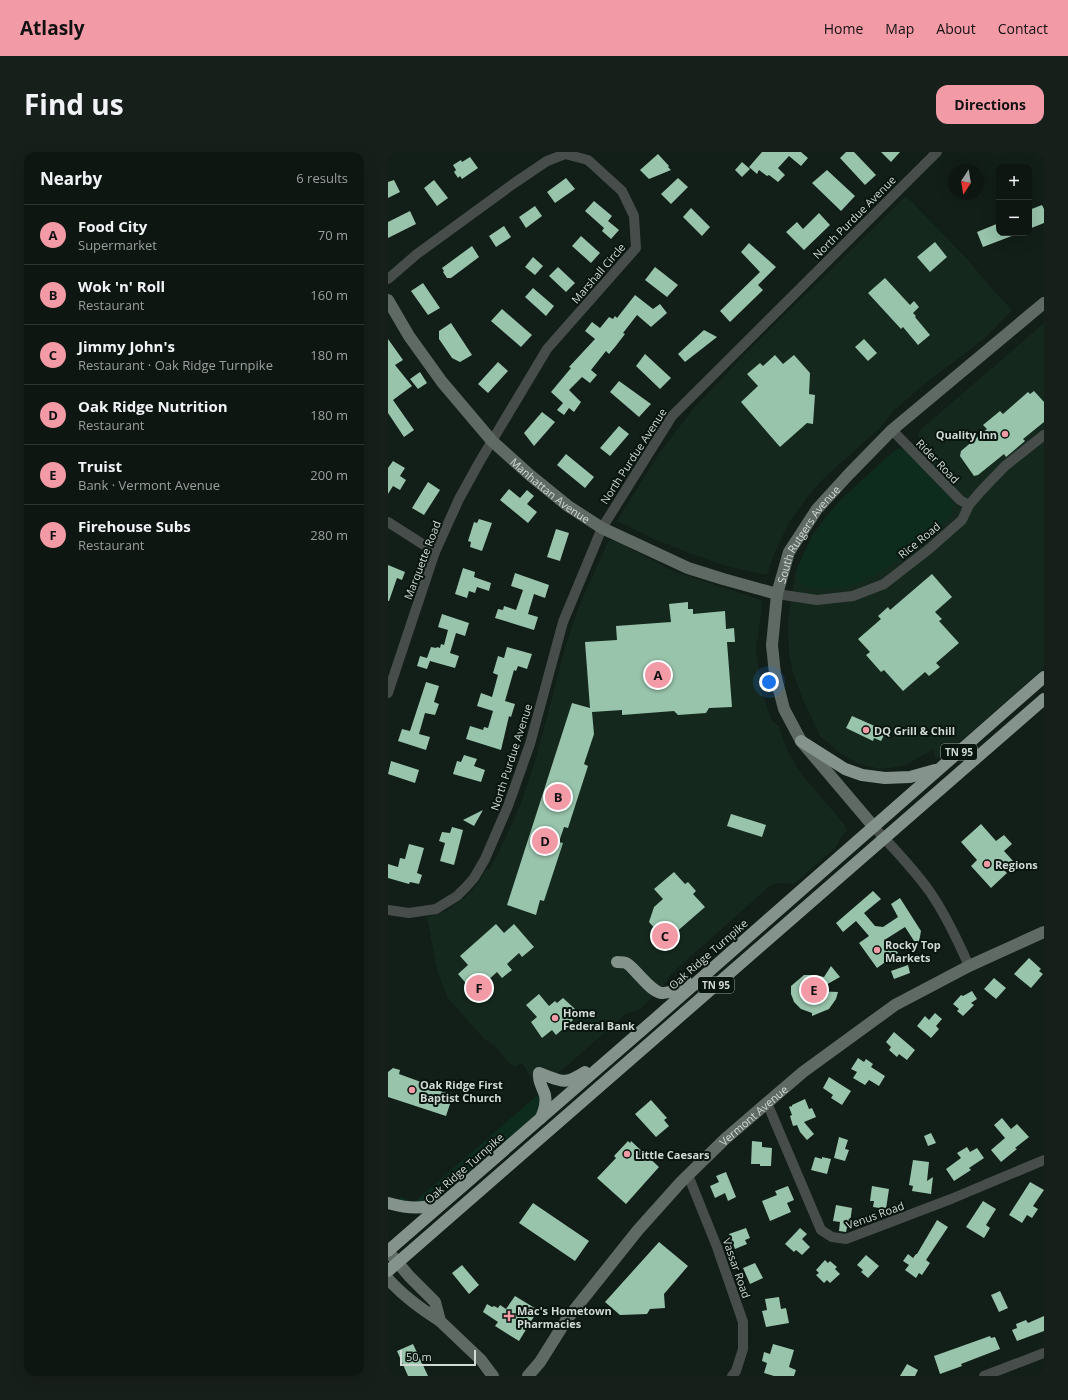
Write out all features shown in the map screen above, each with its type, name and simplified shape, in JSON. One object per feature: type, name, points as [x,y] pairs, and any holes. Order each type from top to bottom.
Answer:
[{"type":"highway","name":"Oak Ridge Turnpike","points":[[388,1251],[1044,677]]},
{"type":"highway","name":"TN 95","points":[[388,1271],[1044,699]]},
{"type":"highway","points":[[801,741],[845,768],[862,775],[885,778],[910,777],[938,770]]},
{"type":"highway","points":[[617,962],[627,963],[652,989],[662,994],[670,993],[678,988],[724,948],[756,929]]},
{"type":"highway","points":[[541,1118],[545,1103],[545,1096],[538,1080],[539,1073],[566,1082],[573,1080],[589,1069],[605,1062]]},
{"type":"highway","points":[[388,1203],[402,1207],[422,1207],[438,1204],[447,1200]]},
{"type":"street","name":"North Purdue Avenue","points":[[388,910],[409,913],[436,909],[457,896],[466,887],[474,878],[485,859],[508,806],[530,744],[563,622],[602,528],[672,416],[937,152]]},
{"type":"street","name":"Marshall Circle","points":[[388,278],[417,254],[547,161],[565,154],[588,160],[622,191],[634,216],[636,248],[547,349],[492,441]]},
{"type":"street","name":"Manhattan Avenue","points":[[388,300],[409,336],[442,382],[492,441],[531,476],[568,506],[602,528],[688,568],[777,594]]},
{"type":"street","name":"South Rutgers Avenue","points":[[874,827],[801,741],[784,710],[775,674],[772,645],[777,594],[789,552],[817,509],[848,474],[892,430],[1044,303]]},
{"type":"street","name":"Rider Road","points":[[892,430],[960,500],[969,505]]},
{"type":"street","name":"Rice Road","points":[[777,594],[818,600],[853,596],[884,584],[929,549],[962,520],[969,505],[1005,466],[1044,435]]},
{"type":"street","name":"Marquette Road","points":[[388,693],[435,552],[459,499],[492,441]]},
{"type":"street","points":[[388,522],[435,552]]},
{"type":"street","points":[[874,827],[930,892],[956,936],[969,966]]},
{"type":"street","name":"Vermont Avenue","points":[[528,1376],[540,1362],[567,1319],[638,1230],[688,1175],[719,1144],[767,1102],[803,1072],[895,1006],[969,966],[1044,932]]},
{"type":"street","name":"Venus Road","points":[[767,1102],[821,1230],[832,1237],[842,1239],[851,1237],[951,1199],[1044,1160]]},
{"type":"street","name":"Vassar Road","points":[[688,1175],[717,1247],[743,1322],[743,1349],[734,1373]]},
{"type":"street","points":[[388,1251],[434,1302],[440,1321]]},
{"type":"street","points":[[388,1278],[397,1290],[422,1310],[440,1321],[481,1360],[493,1376]]},
{"type":"street","points":[[984,1376],[1044,1353]]},
{"type":"shaded area","points":[[906,196],[969,261],[1012,310],[985,338],[927,382],[894,410],[881,427],[823,479],[790,521],[774,554],[767,575],[730,567],[692,554],[654,539],[617,521],[658,455],[693,409],[749,350]]},
{"type":"shaded area","points":[[1044,323],[1044,668],[946,754],[936,759],[933,749],[906,765],[890,768],[880,769],[859,764],[837,751],[827,741],[821,738],[805,705],[793,673],[789,654],[788,620],[795,574],[813,534],[841,499],[897,450],[901,448],[908,451],[919,443],[918,436],[920,430]]},
{"type":"shaded area","points":[[899,448],[904,450],[919,463],[954,503],[955,505],[952,507],[952,514],[941,525],[886,568],[861,582],[833,588],[811,587],[800,583],[798,578],[799,573],[796,571],[818,528],[846,495],[888,456]]},
{"type":"shaded area","points":[[609,540],[616,541],[673,571],[761,600],[762,607],[756,651],[762,693],[772,721],[779,726],[785,745],[796,766],[844,824],[847,831],[841,837],[834,849],[794,884],[778,883],[771,885],[671,974],[662,988],[639,1010],[627,1013],[569,1064],[546,1082],[539,1091],[522,1063],[515,1067],[509,1063],[494,1045],[484,1039],[447,997],[437,970],[427,917],[446,911],[467,896],[480,881],[486,869],[489,870],[501,847],[521,803],[536,758],[573,623],[582,599]]},
{"type":"shaded area","points":[[540,1093],[540,1105],[535,1117],[451,1190],[439,1197],[420,1203],[400,1202],[400,1197],[414,1202]]},
{"type":"building","points":[[762,152],[801,152],[808,158],[801,166],[789,156],[778,168],[785,175],[778,182],[759,170],[757,174],[749,167]]},
{"type":"building","points":[[846,152],[854,152],[876,175],[865,185],[840,158]]},
{"type":"building","points":[[881,152],[900,152],[891,162]]},
{"type":"building","points":[[658,154],[671,170],[649,179],[640,170]]},
{"type":"building","points":[[470,157],[478,168],[462,179],[460,176],[458,178],[454,172],[456,170],[453,165]]},
{"type":"building","points":[[742,162],[750,169],[742,177],[735,170]]},
{"type":"building","points":[[827,170],[855,196],[841,211],[812,183]]},
{"type":"building","points":[[566,178],[575,189],[555,203],[547,192]]},
{"type":"building","points":[[678,178],[688,187],[671,204],[661,194]]},
{"type":"building","points":[[394,180],[400,192],[388,198],[388,182]]},
{"type":"building","points":[[434,180],[448,198],[437,206],[424,188]]},
{"type":"building","points":[[594,201],[612,216],[608,221],[619,230],[611,239],[602,231],[604,228],[585,211]]},
{"type":"building","points":[[1042,205],[1044,209],[1044,223],[1032,228],[1032,209]]},
{"type":"building","points":[[535,206],[542,216],[526,228],[519,217]]},
{"type":"building","points":[[691,208],[710,227],[702,236],[683,217]]},
{"type":"building","points":[[410,211],[416,224],[388,238],[388,222]]},
{"type":"building","points":[[819,213],[830,225],[804,250],[786,232],[797,222],[803,229]]},
{"type":"building","points":[[996,224],[996,236],[1012,236],[983,247],[977,232]]},
{"type":"building","points":[[504,226],[511,237],[496,247],[489,236]]},
{"type":"building","points":[[581,236],[600,253],[591,263],[572,246]]},
{"type":"building","points":[[935,242],[947,257],[930,272],[917,257]]},
{"type":"building","points":[[749,243],[776,267],[758,285],[763,290],[730,322],[720,311],[760,272],[741,252]]},
{"type":"building","points":[[472,246],[479,257],[451,278],[447,278],[442,268]]},
{"type":"building","points":[[533,257],[543,266],[535,275],[525,267]]},
{"type":"building","points":[[558,267],[575,283],[566,292],[549,276]]},
{"type":"building","points":[[655,267],[678,285],[667,297],[645,280]]},
{"type":"building","points":[[885,278],[910,305],[914,301],[919,307],[913,313],[930,335],[918,345],[903,327],[901,329],[868,293]]},
{"type":"building","points":[[423,283],[440,308],[428,315],[411,291]]},
{"type":"building","points":[[533,288],[554,306],[546,316],[525,297]]},
{"type":"building","points":[[635,295],[653,309],[660,304],[667,313],[651,327],[637,315],[623,333],[625,334],[615,347],[609,354],[606,351],[591,370],[597,375],[590,383],[582,377],[569,390],[581,402],[574,412],[569,408],[564,415],[557,410],[563,403],[551,392],[571,368],[569,367],[595,339],[585,331],[592,322],[600,328],[609,317],[613,319],[615,316],[617,318]]},
{"type":"building","points":[[502,309],[532,335],[521,347],[491,321]]},
{"type":"building","points":[[451,323],[472,355],[460,362],[452,358],[439,339],[439,331]]},
{"type":"building","points":[[704,330],[717,337],[685,362],[678,354]]},
{"type":"building","points":[[388,339],[403,360],[395,365],[412,386],[393,400],[414,430],[404,437],[388,413]]},
{"type":"building","points":[[864,339],[877,353],[868,361],[855,347]]},
{"type":"building","points":[[645,354],[671,378],[660,389],[636,366]]},
{"type":"building","points":[[775,355],[783,364],[794,355],[810,373],[809,394],[815,395],[813,424],[807,423],[780,447],[741,402],[758,386],[747,374],[760,363],[763,366]]},
{"type":"building","points":[[498,362],[508,371],[488,393],[478,384]]},
{"type":"building","points":[[420,372],[427,383],[418,389],[410,379]]},
{"type":"building","points":[[619,381],[651,404],[639,417],[610,392]]},
{"type":"building","name":"Quality Inn","points":[[1034,391],[1044,402],[1044,422],[1023,439],[1025,441],[1006,457],[1004,454],[978,475],[974,476],[960,456],[961,451],[987,429],[983,425],[1000,411],[1003,414],[1028,392],[1030,394]]},
{"type":"building","points":[[542,412],[555,422],[534,446],[524,433]]},
{"type":"building","points":[[619,426],[629,434],[610,456],[600,448]]},
{"type":"building","points":[[566,454],[594,477],[585,488],[557,465]]},
{"type":"building","points":[[393,461],[405,468],[400,476],[406,480],[400,490],[393,486],[388,494],[388,468]]},
{"type":"building","points":[[428,482],[440,490],[424,515],[412,508]]},
{"type":"building","points":[[509,489],[520,498],[527,490],[534,496],[527,504],[537,512],[528,523],[500,500]]},
{"type":"building","points":[[479,519],[492,523],[482,551],[470,547],[471,542],[468,541],[474,522],[477,523]]},
{"type":"building","points":[[556,529],[569,533],[560,561],[547,557]]},
{"type":"building","points":[[388,565],[405,572],[402,580],[397,578],[389,601],[388,601]]},
{"type":"building","points":[[463,568],[475,572],[474,577],[491,583],[489,591],[477,587],[475,593],[469,591],[467,598],[455,594]]},
{"type":"building","points":[[515,573],[549,585],[545,598],[534,594],[528,614],[538,617],[534,630],[495,618],[498,609],[503,610],[504,606],[516,610],[523,590],[511,586]]},
{"type":"building","points":[[932,574],[952,597],[935,612],[942,619],[939,621],[959,643],[936,663],[940,667],[929,676],[925,672],[903,691],[884,670],[881,672],[866,655],[870,652],[858,639],[881,619],[878,616],[888,607],[890,610]]},
{"type":"building","points":[[688,602],[688,609],[693,609],[693,614],[725,611],[726,629],[734,628],[735,642],[727,642],[732,707],[709,708],[706,713],[678,715],[674,711],[622,715],[622,710],[592,712],[594,734],[584,764],[588,766],[568,828],[564,827],[559,842],[563,843],[544,901],[540,900],[536,915],[507,905],[572,703],[590,708],[585,642],[617,640],[616,626],[671,622],[669,604]]},
{"type":"building","points":[[442,614],[469,623],[465,636],[456,633],[450,653],[459,656],[455,668],[430,661],[427,669],[417,666],[420,656],[427,658],[431,647],[440,648],[441,644],[444,645],[448,630],[438,627]]},
{"type":"building","points":[[507,647],[532,654],[527,669],[518,666],[516,671],[514,670],[505,701],[515,704],[511,717],[509,716],[501,750],[466,739],[470,726],[483,730],[484,727],[488,728],[493,711],[477,706],[481,693],[492,697],[498,675],[493,673],[498,656],[504,658]]},
{"type":"building","points":[[426,682],[439,686],[434,702],[439,704],[435,715],[425,713],[419,734],[430,737],[426,750],[398,741],[402,729],[410,731]]},
{"type":"building","name":"DQ Grill & Chill","points":[[852,716],[886,731],[881,741],[874,738],[873,741],[846,728]]},
{"type":"building","points":[[464,755],[477,759],[474,766],[485,770],[481,782],[453,774],[457,761],[461,762]]},
{"type":"building","points":[[391,761],[419,770],[415,783],[388,774]]},
{"type":"building","points":[[483,810],[474,826],[463,820]]},
{"type":"building","points":[[731,814],[766,825],[762,837],[727,826]]},
{"type":"building","points":[[981,824],[996,841],[1004,835],[1012,844],[1004,851],[1014,862],[1004,870],[1007,873],[991,888],[971,866],[977,860],[961,842]]},
{"type":"building","points":[[452,827],[463,830],[454,865],[440,861],[445,843],[439,841],[442,832],[450,833]]},
{"type":"building","points":[[409,844],[424,848],[417,873],[422,875],[419,884],[410,882],[409,884],[388,878],[388,864],[398,867],[400,858],[405,859]]},
{"type":"building","points":[[674,872],[685,884],[688,882],[696,891],[693,894],[705,907],[666,941],[649,922],[654,907],[663,899],[654,889]]},
{"type":"building","points":[[873,891],[881,899],[864,913],[875,926],[883,927],[898,917],[891,904],[900,898],[921,931],[918,947],[905,927],[886,939],[898,953],[877,968],[859,943],[869,936],[856,921],[843,932],[836,923]]},
{"type":"building","points":[[496,924],[504,933],[514,924],[534,947],[522,957],[519,953],[507,964],[512,970],[502,978],[497,972],[485,983],[488,987],[477,996],[458,974],[468,965],[460,956]]},
{"type":"building","points":[[1029,958],[1041,969],[1039,971],[1043,974],[1031,988],[1014,974]]},
{"type":"building","points":[[908,965],[910,973],[894,979],[891,971]]},
{"type":"building","points":[[831,966],[840,977],[815,991],[838,992],[836,999],[829,1009],[812,1016],[812,1013],[801,1009],[794,1002],[791,994],[791,986],[804,975],[824,977]]},
{"type":"building","points":[[994,978],[1006,988],[996,999],[984,989]]},
{"type":"building","points":[[972,991],[977,999],[971,1003],[974,1005],[963,1016],[957,1011],[959,1009],[953,1004],[961,995],[963,996]]},
{"type":"building","points":[[539,994],[549,1006],[555,1001],[557,1003],[563,998],[575,1009],[573,1010],[576,1013],[571,1018],[573,1020],[556,1035],[552,1030],[542,1038],[531,1022],[537,1017],[526,1005]]},
{"type":"building","points":[[935,1013],[942,1019],[936,1026],[939,1029],[931,1038],[917,1026],[925,1016],[929,1020]]},
{"type":"building","points":[[894,1032],[915,1050],[907,1060],[899,1054],[897,1057],[889,1050],[891,1047],[886,1042]]},
{"type":"building","points":[[858,1058],[864,1062],[866,1059],[873,1064],[871,1067],[885,1076],[879,1086],[869,1080],[865,1085],[853,1078],[857,1072],[851,1069]]},
{"type":"building","name":"Oak Ridge First Baptist Church","points":[[393,1068],[400,1070],[399,1074],[421,1082],[420,1085],[453,1095],[446,1116],[388,1097],[388,1072]]},
{"type":"building","points":[[829,1077],[851,1091],[842,1105],[831,1098],[833,1095],[823,1088]]},
{"type":"building","points":[[805,1099],[809,1109],[812,1108],[816,1117],[804,1122],[814,1134],[807,1140],[800,1132],[797,1125],[793,1126],[790,1116],[792,1115],[789,1107],[792,1107],[792,1105]]},
{"type":"building","points":[[651,1100],[667,1118],[664,1120],[669,1126],[656,1137],[635,1114]]},
{"type":"building","points":[[1002,1118],[1011,1129],[1017,1124],[1029,1137],[1001,1162],[991,1150],[1005,1138],[994,1125]]},
{"type":"building","points":[[931,1133],[936,1143],[928,1146],[924,1136]]},
{"type":"building","points":[[839,1137],[848,1140],[845,1149],[849,1150],[845,1161],[834,1158]]},
{"type":"building","points":[[628,1141],[630,1143],[631,1141],[659,1167],[626,1204],[597,1178],[616,1158],[614,1156]]},
{"type":"building","points":[[752,1141],[762,1142],[762,1147],[772,1148],[771,1166],[751,1164]]},
{"type":"building","points":[[967,1147],[970,1152],[977,1148],[984,1158],[969,1168],[971,1170],[954,1181],[946,1169],[961,1158],[957,1153]]},
{"type":"building","points":[[815,1157],[831,1159],[827,1174],[811,1170]]},
{"type":"building","points":[[913,1160],[929,1162],[927,1181],[933,1177],[931,1194],[912,1191],[913,1186],[909,1185]]},
{"type":"building","points":[[726,1172],[736,1197],[728,1201],[725,1193],[715,1198],[710,1186],[719,1182],[716,1176]]},
{"type":"building","points":[[1030,1182],[1044,1190],[1033,1206],[1038,1209],[1032,1218],[1027,1215],[1022,1223],[1009,1215]]},
{"type":"building","points":[[788,1186],[794,1200],[787,1203],[791,1212],[770,1221],[762,1201],[777,1195],[775,1191]]},
{"type":"building","points":[[872,1186],[889,1189],[886,1209],[873,1207],[874,1201],[870,1201]]},
{"type":"building","points":[[983,1201],[996,1209],[986,1225],[990,1228],[984,1238],[966,1227]]},
{"type":"building","points":[[533,1203],[589,1241],[575,1261],[519,1223]]},
{"type":"building","points":[[836,1205],[852,1208],[850,1223],[848,1223],[846,1232],[839,1231],[840,1222],[833,1221]]},
{"type":"building","points":[[937,1220],[948,1227],[926,1260],[930,1263],[922,1275],[919,1273],[916,1278],[905,1270],[909,1265],[903,1261],[908,1254],[913,1258],[917,1254]]},
{"type":"building","points":[[746,1228],[750,1238],[745,1240],[747,1244],[735,1249],[729,1234]]},
{"type":"building","points":[[800,1228],[807,1234],[802,1239],[810,1247],[802,1255],[796,1250],[794,1252],[785,1244]]},
{"type":"building","points":[[659,1242],[688,1266],[664,1294],[665,1308],[650,1309],[647,1314],[620,1315],[605,1302]]},
{"type":"building","points":[[866,1255],[879,1266],[868,1278],[861,1272],[863,1270],[857,1265]]},
{"type":"building","points":[[825,1260],[828,1263],[830,1261],[837,1267],[835,1269],[840,1274],[830,1283],[827,1280],[824,1283],[816,1275],[819,1273],[816,1270]]},
{"type":"building","points":[[755,1263],[763,1278],[750,1284],[743,1268]]},
{"type":"building","points":[[462,1265],[479,1285],[469,1294],[452,1273]]},
{"type":"building","points":[[1000,1291],[1008,1308],[999,1312],[991,1295]]},
{"type":"building","points":[[515,1296],[538,1310],[519,1341],[495,1326],[498,1322],[483,1312],[487,1304],[498,1308],[500,1305],[506,1309]]},
{"type":"building","points":[[779,1297],[781,1309],[786,1308],[789,1323],[766,1327],[762,1311],[767,1310],[765,1299]]},
{"type":"building","points":[[1044,1316],[1044,1331],[1017,1341],[1012,1330],[1017,1328],[1016,1324],[1026,1320],[1028,1323]]},
{"type":"building","points":[[990,1336],[991,1338],[995,1337],[1000,1349],[940,1374],[934,1356]]},
{"type":"building","points":[[413,1344],[428,1376],[408,1376],[397,1351]]},
{"type":"building","points":[[773,1344],[794,1350],[789,1367],[796,1370],[794,1376],[774,1376],[764,1373],[767,1363],[762,1361],[764,1352],[770,1354]]},
{"type":"building","points":[[907,1364],[918,1370],[915,1376],[900,1376]]},
{"type":"place","name":"Quality Inn","points":[[1005,434]]},
{"type":"place","name":"Food City","points":[[658,675]]},
{"type":"place","name":"DQ Grill & Chill","points":[[866,730]]},
{"type":"place","name":"Wok 'n' Roll","points":[[558,797]]},
{"type":"place","name":"Oak Ridge Nutrition","points":[[545,841]]},
{"type":"place","name":"Regions","points":[[987,864]]},
{"type":"place","name":"Jimmy John's","points":[[665,936]]},
{"type":"place","name":"Rocky Top Markets","points":[[877,950]]},
{"type":"place","name":"Firehouse Subs","points":[[479,988]]},
{"type":"place","name":"Truist","points":[[814,990]]},
{"type":"place","name":"Home Federal Bank","points":[[555,1018]]},
{"type":"place","name":"Oak Ridge First Baptist Church","points":[[412,1090]]},
{"type":"place","name":"Little Caesars","points":[[627,1154]]},
{"type":"place","name":"Mac's Hometown Pharmacies","points":[[509,1316]]}]
